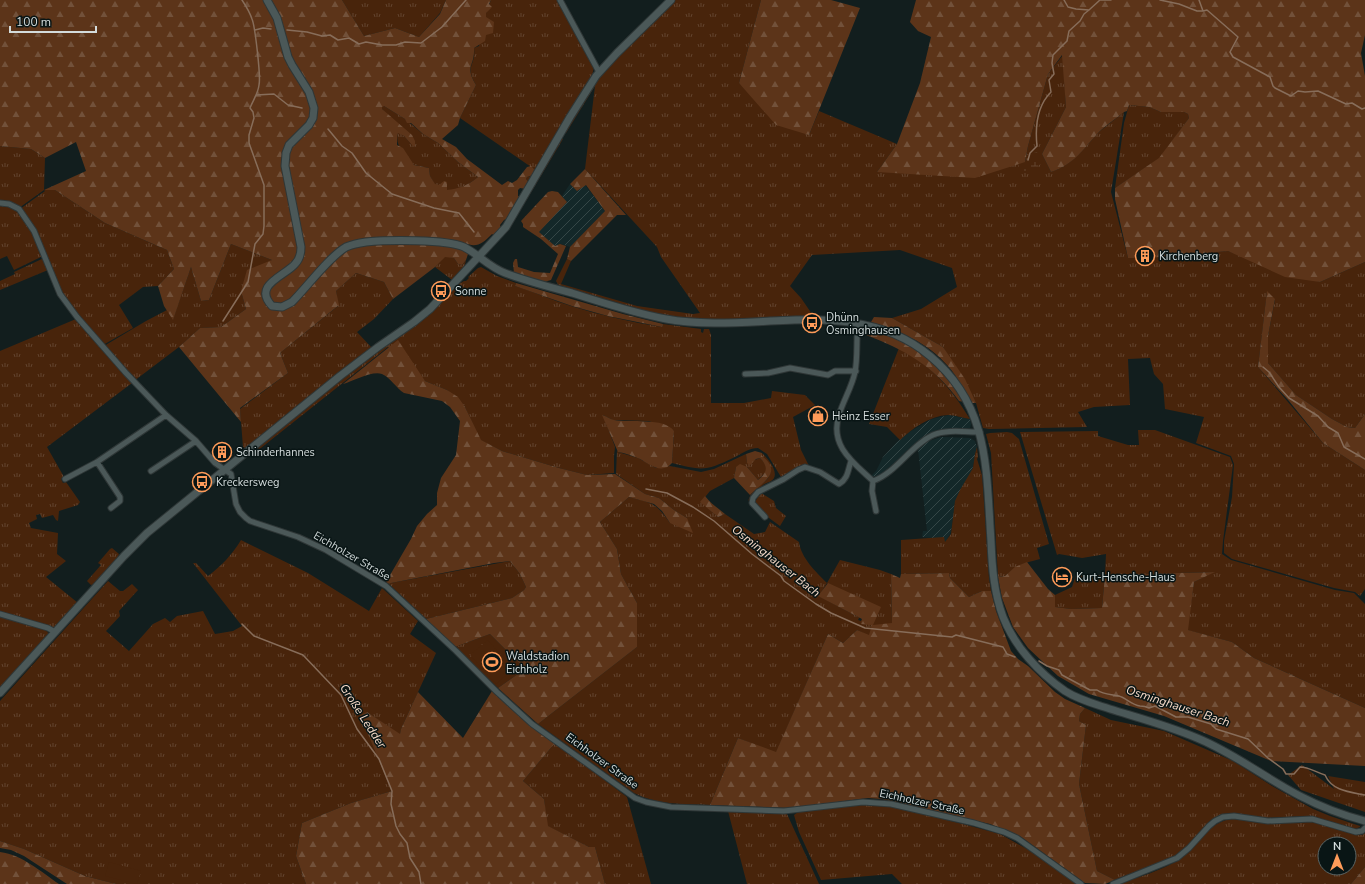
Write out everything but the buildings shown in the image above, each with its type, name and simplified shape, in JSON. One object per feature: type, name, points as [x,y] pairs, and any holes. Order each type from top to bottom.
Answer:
[{"type":"main road","points":[[267,0],[277,18],[288,57],[309,92],[314,108],[311,122],[289,145],[285,159],[286,174],[300,239],[301,252],[294,265],[274,279],[269,285],[266,294],[272,306],[278,307],[292,302],[341,251],[347,247],[357,244],[382,241],[450,243],[464,247],[498,270],[517,277],[614,306],[666,319],[714,324],[819,320],[858,323],[876,327],[901,337],[920,348],[939,364],[954,381],[966,399],[980,432],[985,463],[995,587],[1003,617],[1013,637],[1036,666],[1049,679],[1073,695],[1094,704],[1194,736],[1231,754],[1304,799],[1331,811],[1365,821]]},
{"type":"main road","points":[[0,693],[138,541],[298,410],[378,347],[420,318],[498,237],[513,216],[570,117],[599,72],[671,0]]},
{"type":"street","points":[[560,0],[599,72]]},
{"type":"street","points":[[0,203],[9,204],[19,209],[34,231],[60,294],[77,318],[166,415],[196,441],[215,463],[225,469]]},
{"type":"street","points":[[858,323],[856,371],[838,416],[838,442],[851,461],[873,481]]},
{"type":"street","points":[[745,374],[768,373],[790,368],[828,375],[835,371],[856,371]]},
{"type":"street","points":[[65,479],[97,462],[166,415]]},
{"type":"street","points":[[873,481],[878,480],[931,436],[949,432],[980,432]]},
{"type":"street","points":[[150,471],[196,441]]},
{"type":"street","points":[[765,517],[752,502],[753,498],[758,492],[805,467],[820,472],[839,484],[843,482],[847,476],[851,461]]},
{"type":"street","points":[[97,462],[120,497],[120,501],[111,508]]},
{"type":"street","name":"Eichholzer Straße","points":[[225,469],[231,474],[236,504],[246,518],[250,521],[298,537],[326,550],[386,586],[532,724],[635,798],[658,805],[671,807],[784,811],[863,802],[891,804],[974,823],[1004,832],[1021,841],[1081,884]]},
{"type":"street","points":[[873,481],[872,491],[876,511]]},
{"type":"street","points":[[0,614],[48,628],[55,632]]},
{"type":"street","points":[[1113,884],[1177,858],[1189,848],[1209,826],[1223,817],[1234,816],[1268,821],[1312,819],[1356,832],[1362,831],[1365,828]]},
{"type":"shaded area","points":[[570,184],[577,191],[585,185],[605,211],[570,247],[561,244],[555,246],[538,232],[566,202],[562,196]]},
{"type":"shaded area","points":[[949,415],[970,419],[970,428],[937,430],[928,434],[884,472],[877,477],[871,476],[876,471],[883,457],[897,442],[911,431],[932,419]]},
{"type":"shaded area","points":[[941,437],[970,438],[975,441],[977,447],[972,471],[955,503],[951,532],[945,543],[933,538],[922,537],[923,531],[927,531],[918,449],[929,441]]},
{"type":"green space","points":[[0,0],[342,0],[364,36],[395,28],[419,37],[440,14],[446,0],[491,0],[489,4],[492,7],[486,13],[486,17],[494,22],[493,33],[486,35],[485,41],[474,48],[470,70],[476,85],[458,125],[442,139],[456,147],[467,159],[502,185],[508,181],[512,183],[517,180],[527,167],[531,166],[534,169],[533,175],[527,177],[526,179],[529,183],[526,189],[520,188],[518,190],[518,196],[521,198],[508,218],[500,225],[501,228],[495,236],[492,234],[482,243],[476,245],[464,243],[462,247],[468,254],[462,265],[458,264],[454,258],[445,257],[435,267],[393,299],[384,282],[356,273],[336,291],[339,305],[280,353],[288,373],[240,408],[241,422],[179,347],[200,328],[221,327],[246,309],[241,291],[247,270],[272,260],[231,244],[209,300],[201,301],[191,267],[173,320],[164,306],[158,286],[174,269],[167,250],[105,223],[55,190],[44,190],[86,171],[76,142],[45,158],[31,149],[0,146]],"holes":[[[384,106],[405,119],[407,123],[411,123],[423,134],[438,143],[458,162],[478,177],[459,188],[447,190],[447,182],[444,181],[439,185],[435,184],[430,176],[429,168],[414,165],[403,148],[397,145],[398,133],[404,136],[413,146],[415,146],[415,141],[412,135],[382,109],[382,107]]]},
{"type":"green space","points":[[342,0],[446,0],[440,13],[419,37],[395,28],[364,36]]},
{"type":"green space","points":[[491,0],[558,0],[594,67],[592,76],[529,183],[526,179],[527,177],[531,176],[534,169],[460,118],[476,85],[471,73],[474,48],[479,46],[486,13]]},
{"type":"green space","points":[[675,0],[761,0],[739,83],[809,135],[819,111],[897,144],[877,172],[1025,162],[1048,74],[1063,55],[1066,107],[1042,154],[1051,172],[1059,169],[1072,160],[1099,132],[1124,112],[1111,192],[1128,258],[1228,251],[1320,282],[1365,262],[1365,414],[1355,428],[1347,427],[1332,419],[1296,395],[1268,363],[1268,336],[1275,300],[1267,292],[1258,367],[1323,443],[1365,470],[1365,589],[1360,596],[1355,592],[1334,588],[1232,559],[1224,553],[1224,541],[1232,497],[1234,464],[1231,456],[1196,443],[1204,417],[1165,409],[1163,384],[1154,374],[1150,358],[1128,359],[1130,405],[1094,407],[1078,412],[1087,427],[983,428],[976,403],[943,347],[892,318],[921,309],[957,287],[952,268],[900,250],[812,255],[790,286],[801,298],[814,317],[698,320],[668,316],[647,311],[559,286],[556,281],[567,259],[571,261],[561,284],[637,306],[693,314],[700,313],[661,257],[657,247],[585,169],[595,86],[566,133],[565,131],[595,82],[616,58]]},
{"type":"green space","points":[[761,0],[831,0],[860,8],[809,135],[776,125],[739,83]]},
{"type":"green space","points":[[916,0],[1365,0],[1365,35],[1361,53],[1365,76],[1365,262],[1320,282],[1285,277],[1228,251],[1151,258],[1128,258],[1115,199],[1115,188],[1159,158],[1189,118],[1188,114],[1184,112],[1161,112],[1149,107],[1129,105],[1127,111],[1102,129],[1073,160],[1051,172],[1042,154],[1066,107],[1062,55],[1048,74],[1025,162],[975,178],[877,172],[897,144],[920,83],[931,37],[918,31],[910,22]]},
{"type":"green space","points":[[1129,105],[1149,107],[1161,112],[1184,112],[1188,114],[1189,118],[1160,158],[1115,188],[1124,123]]},
{"type":"green space","points":[[381,106],[384,106],[405,119],[423,134],[438,143],[458,162],[478,177],[472,182],[454,190],[446,190],[435,185],[430,176],[429,168],[414,165],[401,150],[397,137],[398,132],[413,146]]},
{"type":"green space","points":[[563,139],[512,224],[512,222]]},
{"type":"green space","points":[[0,146],[31,149],[45,158],[44,190],[19,208],[0,202]]},
{"type":"green space","points":[[1037,152],[1041,164],[1027,171],[1018,171],[1018,165],[1026,163],[1027,155]]},
{"type":"green space","points":[[585,169],[626,215],[617,215],[571,261],[567,259],[570,247],[605,211],[586,185],[577,191],[570,184]]},
{"type":"green space","points":[[44,190],[55,190],[105,223],[167,250],[174,269],[158,286],[143,287],[119,305],[133,328],[103,345],[61,294],[50,267],[20,209],[45,191]]},
{"type":"green space","points":[[548,192],[558,192],[567,202],[539,232],[555,246],[560,244],[566,246],[551,280],[544,282],[514,273],[513,263],[515,259],[517,259],[518,267],[534,272],[550,273],[558,254],[541,239],[523,227],[521,221]]},
{"type":"green space","points":[[0,204],[19,210],[33,232],[43,256],[14,270],[7,256],[0,259]]},
{"type":"green space","points":[[231,244],[272,260],[241,291],[246,309],[221,327],[200,328],[179,347],[134,381],[104,346],[167,310],[173,319],[191,267],[201,301],[209,300]]},
{"type":"green space","points":[[445,256],[454,258],[458,264],[462,265],[466,260],[463,268],[452,280],[435,267]]},
{"type":"green space","points":[[44,258],[48,270],[0,290],[0,281],[15,274],[14,272]]},
{"type":"green space","points":[[481,267],[497,276],[516,283],[515,286],[564,304],[593,312],[627,321],[662,327],[663,324],[701,329],[701,332],[703,333],[704,329],[709,329],[711,335],[711,403],[744,403],[771,398],[772,391],[805,395],[815,405],[793,417],[801,450],[809,466],[785,477],[781,477],[767,454],[758,448],[755,448],[725,462],[710,467],[698,468],[682,466],[672,463],[674,431],[649,421],[613,420],[603,415],[615,447],[614,473],[587,475],[559,468],[502,451],[480,440],[465,407],[447,390],[425,381],[388,347],[251,456],[250,455],[262,443],[457,285],[466,281],[469,278],[468,277]]},
{"type":"green space","points":[[356,273],[384,282],[393,299],[374,319],[357,332],[372,348],[246,449],[243,447],[240,409],[288,373],[280,353],[338,306],[336,291]]},
{"type":"green space","points":[[516,283],[663,324],[662,327],[608,316],[572,306],[515,286]]},
{"type":"green space","points":[[1267,291],[1275,299],[1268,336],[1268,363],[1296,395],[1347,427],[1355,428],[1365,414],[1365,470],[1323,443],[1289,401],[1258,367]]},
{"type":"green space","points":[[874,317],[892,318],[943,347],[965,379],[976,403],[972,403],[952,370],[931,350],[912,338],[871,322]]},
{"type":"green space","points":[[76,319],[132,383],[47,447],[64,477],[61,479],[63,483],[66,482],[80,502],[78,505],[59,511],[58,521],[53,515],[42,518],[40,514],[36,515],[37,519],[29,523],[31,528],[58,533],[57,554],[66,561],[46,577],[78,603],[56,628],[0,612],[0,351]]},
{"type":"green space","points":[[865,329],[882,332],[903,342],[922,354],[940,369],[964,402],[959,401],[940,378],[918,360],[880,340],[866,335],[861,335],[862,331]]},
{"type":"green space","points":[[398,340],[425,381],[447,390],[458,397],[465,407],[481,440],[502,451],[559,468],[587,475],[615,474],[645,494],[659,498],[687,518],[693,533],[670,523],[662,511],[654,504],[629,497],[600,522],[617,549],[621,574],[637,603],[637,647],[538,724],[498,688],[525,669],[490,634],[455,647],[426,619],[512,598],[524,590],[526,587],[520,574],[510,561],[389,584],[386,582],[417,526],[437,505],[437,493],[441,478],[456,455],[460,421],[450,407],[442,401],[404,393],[382,374],[374,373],[343,384]]},
{"type":"green space","points":[[899,348],[921,362],[939,378],[955,397],[970,419],[953,415],[934,418],[916,427],[900,440],[887,427],[869,424]]},
{"type":"green space","points":[[602,415],[614,420],[655,422],[669,427],[674,431],[672,463],[664,468],[660,468],[651,466],[635,457],[618,452]]},
{"type":"green space","points":[[1138,430],[1155,430],[1230,457],[1233,465],[1222,554],[1231,560],[1335,590],[1354,593],[1365,604],[1365,708],[1254,658],[1232,642],[1187,630],[1194,582],[1214,572],[1105,575],[1106,554],[1082,558],[1059,554],[1057,555],[1020,432],[1098,431],[1098,436],[1128,445],[1139,445]]},
{"type":"green space","points":[[1012,433],[1019,439],[1049,544],[1037,548],[1040,559],[1021,565],[1005,576],[998,577],[991,453],[986,434]]},
{"type":"green space","points":[[977,447],[977,459],[982,475],[991,591],[982,591],[969,597],[950,578],[949,573],[901,574],[901,540],[944,537],[945,542],[951,534],[955,501],[973,468]]},
{"type":"green space","points":[[617,450],[618,452],[638,458],[656,468],[670,466],[701,472],[714,469],[746,454],[747,463],[760,458],[767,466],[767,471],[758,480],[747,467],[736,467],[734,478],[710,491],[701,502],[718,517],[725,514],[754,534],[765,532],[770,522],[799,542],[800,548],[806,559],[827,583],[840,560],[891,574],[892,623],[869,636],[857,630],[843,643],[828,634],[776,753],[738,738],[710,805],[662,802],[634,793],[538,724],[637,647],[637,603],[621,574],[617,549],[600,522],[629,497],[652,504],[670,523],[687,518],[659,498],[645,494],[616,474]],"holes":[[[827,583],[873,625],[862,619],[861,621],[858,620],[860,618],[819,596]]]},
{"type":"green space","points":[[755,451],[762,453],[762,456],[771,468],[771,473],[750,495],[734,478],[736,467],[740,464],[747,467],[758,480],[763,475],[766,467],[760,458],[756,459],[750,465],[747,463],[746,454]]},
{"type":"green space","points":[[762,453],[775,471],[775,475],[772,480],[763,485],[748,501],[754,491],[767,480],[770,475],[771,468],[762,456]]},
{"type":"green space","points":[[761,493],[774,501],[776,508],[786,516],[780,526],[765,515],[754,503]]},
{"type":"green space","points":[[705,496],[725,514],[718,517],[700,502]]},
{"type":"green space","points":[[241,540],[308,573],[369,611],[382,588],[418,621],[410,634],[436,653],[401,729],[400,735],[367,712],[392,791],[351,803],[302,823],[296,856],[306,884],[116,884],[85,876],[24,849],[0,841],[0,701],[108,581],[120,591],[123,591],[132,584],[138,590],[119,611],[120,616],[106,631],[129,651],[153,624],[165,618],[170,622],[177,616],[203,611],[215,634],[233,631],[242,626],[193,563],[196,563],[208,576],[226,560]]},
{"type":"green space","points":[[112,548],[119,554],[117,559],[94,584],[91,585],[87,581],[101,565],[98,563]]},
{"type":"green space","points":[[510,561],[520,574],[526,587],[524,590],[512,598],[426,619],[389,584],[391,583]]},
{"type":"green space","points":[[1027,562],[1048,589],[1055,595],[1055,607],[1071,609],[1102,608],[1105,575],[1215,572],[1194,582],[1188,630],[1232,642],[1254,658],[1365,708],[1365,766],[1271,761],[1164,716],[1089,694],[1058,676],[1028,648],[1013,627],[1002,598],[998,577],[1005,576],[1015,567]]},
{"type":"green space","points":[[949,573],[950,578],[969,597],[982,591],[991,591],[996,611],[1011,651],[1055,692],[1065,699],[1085,708],[1080,714],[1079,721],[1086,725],[1079,784],[1097,871],[1115,880],[1105,884],[1085,883],[1020,836],[990,824],[882,799],[868,798],[790,808],[710,805],[738,738],[776,752],[828,634],[843,643],[857,630],[869,635],[872,625],[861,624],[862,619],[818,596],[828,583],[881,607],[873,625],[892,623],[891,574],[900,578],[901,574]]},
{"type":"green space","points":[[1076,575],[1105,575],[1102,608],[1071,609],[1054,607],[1055,595],[1072,587]]},
{"type":"green space","points":[[0,616],[45,629],[49,634],[0,690]]},
{"type":"green space","points":[[490,634],[525,669],[498,688],[455,647]]},
{"type":"green space","name":"Waldstadion Eichholz","points":[[488,640],[513,669],[496,684],[470,655]]},
{"type":"green space","points":[[492,691],[522,718],[555,743],[523,781],[544,799],[548,826],[589,847],[595,847],[605,884],[306,884],[296,856],[302,823],[351,803],[392,791],[360,715],[367,712],[400,734],[418,692],[463,738]]},
{"type":"green space","points":[[1085,708],[1111,720],[1164,731],[1233,761],[1272,786],[1313,809],[1360,827],[1355,829],[1308,816],[1264,818],[1235,813],[1222,814],[1211,820],[1188,846],[1175,856],[1115,880],[1097,871],[1079,784],[1086,725],[1079,721],[1080,714]]},
{"type":"green space","points":[[555,743],[627,797],[651,884],[605,884],[595,847],[589,847],[547,826],[544,799],[523,781]]},
{"type":"green space","points":[[1302,765],[1334,789],[1328,776],[1365,782],[1365,812],[1301,790],[1288,775]]},
{"type":"green space","points":[[864,804],[889,806],[1000,834],[1027,849],[1077,884],[902,884],[892,874],[821,880],[799,832],[794,815],[798,812]]},
{"type":"green space","points":[[728,811],[787,814],[819,884],[747,884]]},
{"type":"green space","points":[[1234,818],[1314,822],[1352,834],[1362,835],[1365,833],[1365,867],[1351,884],[1120,884],[1156,871],[1177,861],[1192,849],[1209,830],[1216,825]]},
{"type":"green space","points":[[0,841],[24,849],[85,876],[116,884],[67,884],[24,856],[11,850],[0,848]]},
{"type":"green space","points":[[0,852],[24,860],[59,884],[0,884]]},
{"type":"green space","points":[[109,862],[141,871],[137,884],[105,876]]},
{"type":"green space","points":[[1365,867],[1365,884],[1351,884]]},
{"type":"waterway","points":[[223,321],[248,282],[255,244],[263,234],[264,226],[264,185],[249,143],[249,135],[254,118],[253,112],[250,108],[257,94],[259,85],[256,41],[252,19],[242,0]]},
{"type":"waterway","points":[[287,30],[307,32],[322,36],[330,35],[338,40],[349,38],[359,44],[366,42],[382,45],[396,45],[405,42],[421,43],[442,27],[466,0]]},
{"type":"waterway","points":[[1064,0],[1068,7],[1089,10],[1100,0],[1111,0]]},
{"type":"waterway","points":[[1160,0],[1179,4],[1197,11],[1203,11]]},
{"type":"waterway","points":[[1199,0],[1203,11],[1207,10],[1238,37],[1230,52],[1233,57],[1270,77],[1275,88],[1291,96],[1298,91],[1318,91],[1346,104],[1352,103],[1362,109],[1365,108]]},
{"type":"waterway","points":[[1028,160],[1030,153],[1037,146],[1036,132],[1040,110],[1051,92],[1049,80],[1054,74],[1052,63],[1053,55],[1067,41],[1069,31],[1089,10]]},
{"type":"waterway","points":[[255,30],[263,28],[271,29]]},
{"type":"waterway","points":[[256,95],[274,94],[288,105],[302,108]]},
{"type":"waterway","points":[[328,129],[342,146],[352,153],[366,173],[392,194],[434,208],[459,213],[474,232]]},
{"type":"waterway","points":[[1263,367],[1269,372],[1279,387],[1289,398],[1318,416],[1328,427],[1338,433],[1344,447],[1365,459]]},
{"type":"waterway","name":"Osminghauser Bach","points":[[646,489],[667,493],[693,507],[714,521],[752,554],[781,576],[784,581],[831,613],[865,628],[952,637],[956,635],[1003,647],[1007,654],[1015,657]]},
{"type":"waterway","name":"Große Ledder","points":[[242,624],[254,636],[303,655],[341,695],[357,729],[379,759],[392,791],[391,804],[396,826],[407,843],[410,858],[419,872],[421,884]]},
{"type":"waterway","name":"Osminghauser Bach","points":[[1039,661],[1047,666],[1059,670],[1062,675],[1090,690],[1097,690],[1105,694],[1119,696],[1132,703],[1149,708],[1155,706],[1176,717],[1188,717],[1211,724],[1216,729],[1248,739],[1268,758],[1283,769],[1286,774],[1294,774],[1300,767],[1306,768],[1325,775],[1337,788],[1348,792],[1365,795]]},
{"type":"place","name":"Kirchenberg","points":[[1145,256]]},
{"type":"place","name":"Sonne","points":[[441,291]]},
{"type":"place","name":"Dhünn Osminghausen","points":[[812,323]]},
{"type":"place","name":"Heinz Esser","points":[[818,416]]},
{"type":"place","name":"Schinderhannes","points":[[222,452]]},
{"type":"place","name":"Kreckersweg","points":[[202,482]]},
{"type":"place","name":"Kurt-Hensche-Haus","points":[[1062,577]]},
{"type":"place","name":"Waldstadion Eichholz","points":[[492,662]]}]
